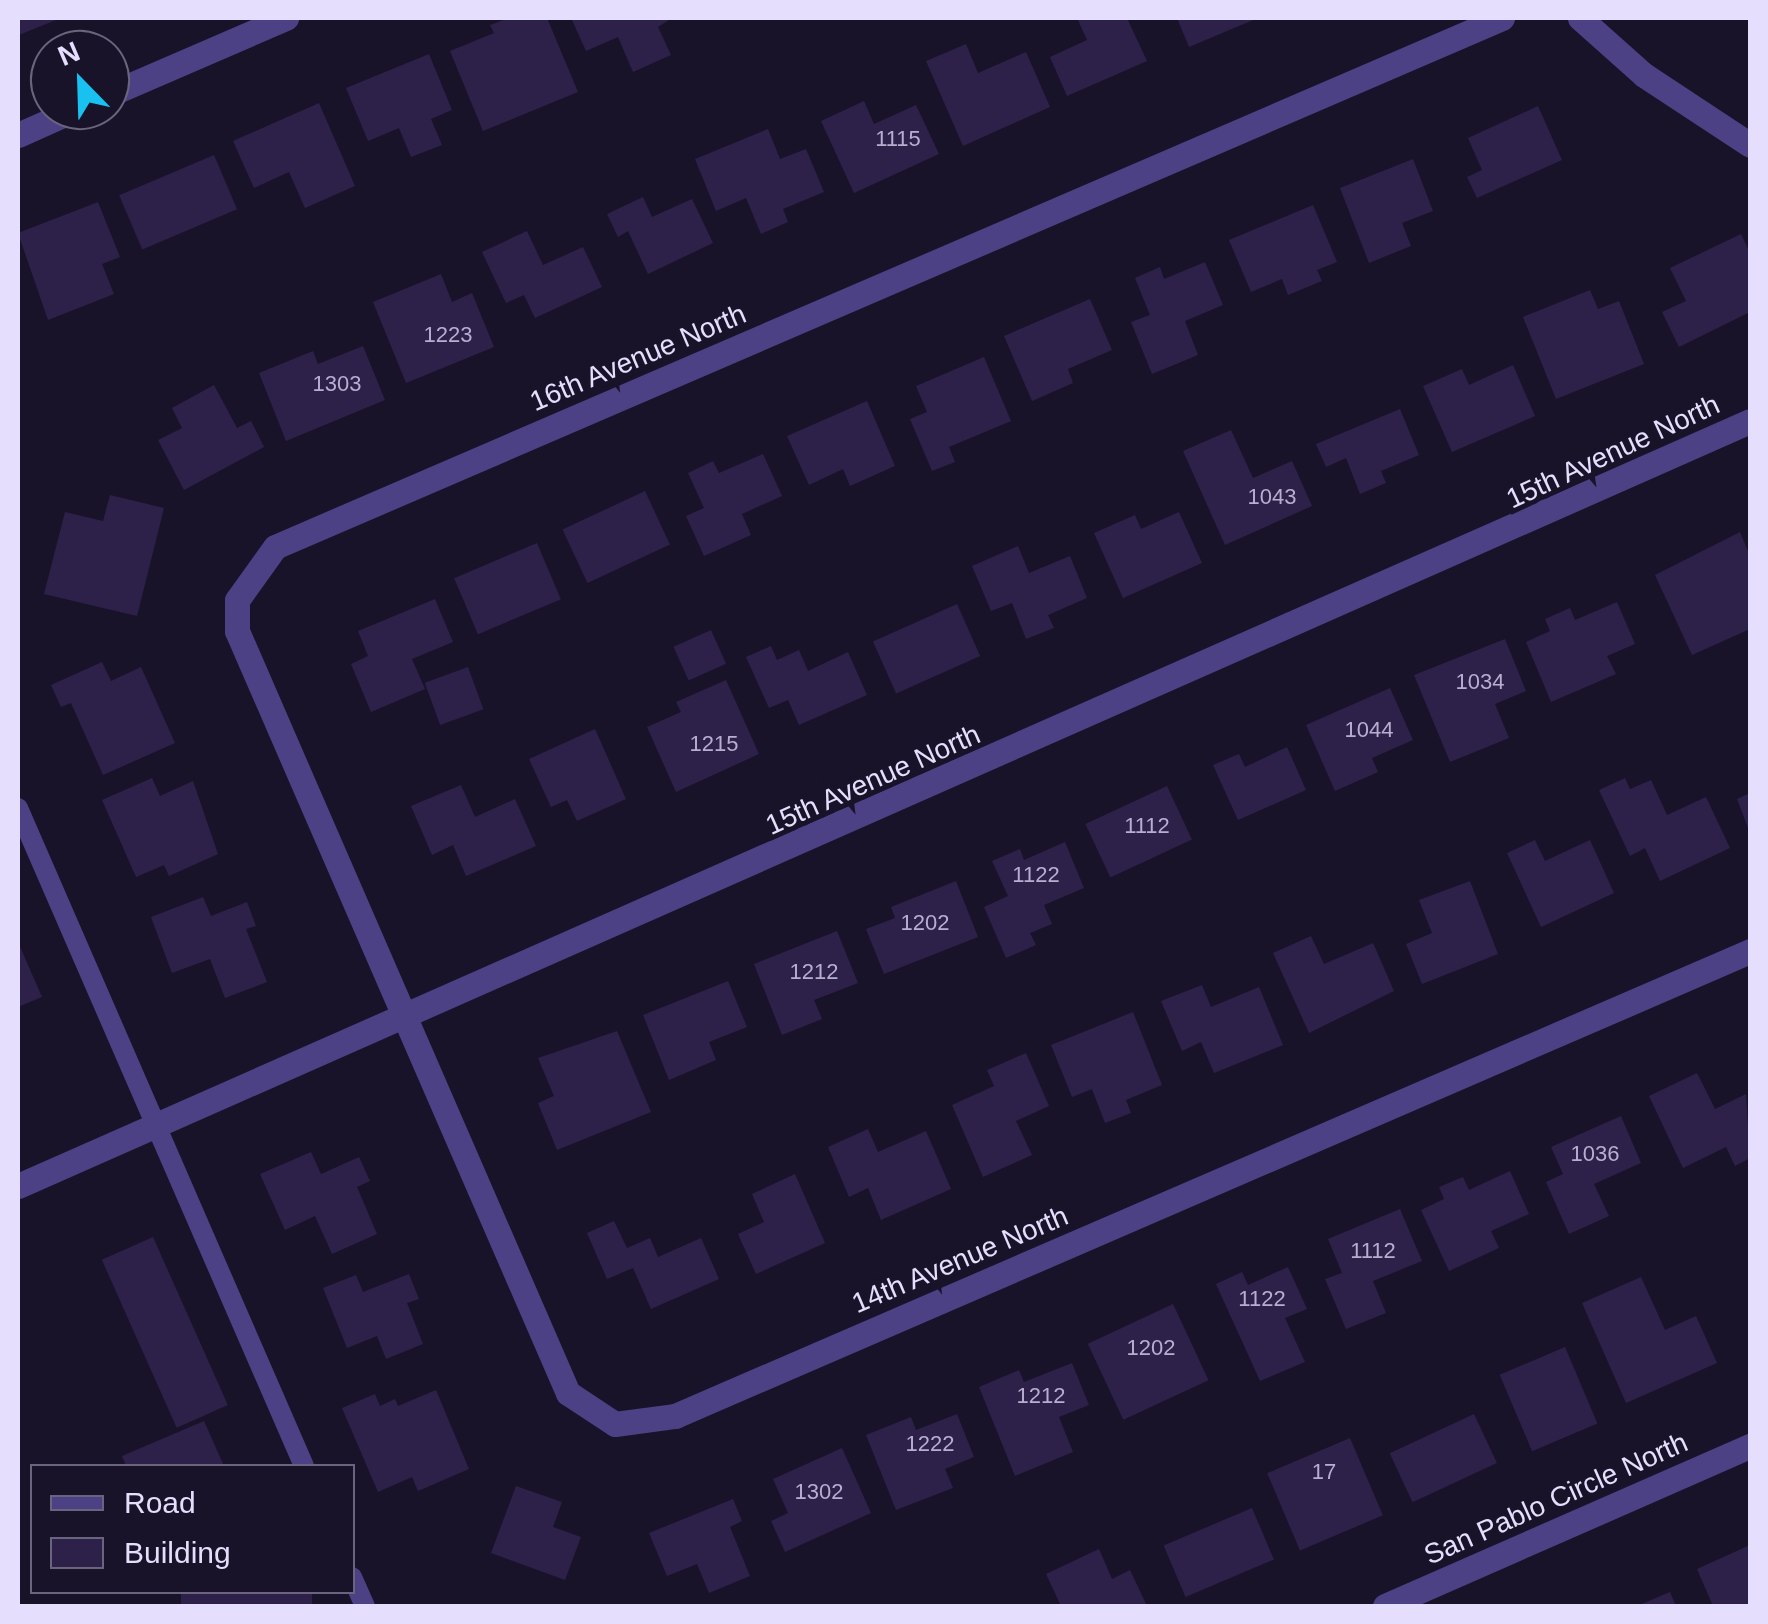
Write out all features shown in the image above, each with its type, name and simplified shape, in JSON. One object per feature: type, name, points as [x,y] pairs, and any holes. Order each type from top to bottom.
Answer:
[{"type":"street","points":[[130,85],[286,18]]},
{"type":"street","name":"16th Avenue North","points":[[402,1020],[237,631],[237,600],[275,548],[1502,18]]},
{"type":"street","points":[[1580,18],[1644,75],[1750,145]]},
{"type":"street","name":"15th Avenue North","points":[[18,1186],[402,1020],[1750,421]]},
{"type":"street","name":"14th Avenue North","points":[[402,1020],[568,1393],[615,1424],[675,1416],[1750,951]]},
{"type":"street","name":"San Pablo Circle North","points":[[1385,1606],[1750,1446]]},
{"type":"lane","points":[[18,808],[303,1464]]},
{"type":"building","points":[[18,18],[61,18],[30,30],[19,35]]},
{"type":"building","points":[[509,18],[547,18],[578,92],[483,131],[450,51],[494,33],[490,25]]},
{"type":"building","points":[[571,18],[672,18],[658,27],[671,55],[633,72],[618,37],[586,51]]},
{"type":"building","points":[[1077,18],[1127,18],[1147,61],[1067,96],[1050,57],[1087,40]]},
{"type":"building","points":[[1177,18],[1258,18],[1189,47]]},
{"type":"building","points":[[966,44],[978,73],[1026,52],[1050,107],[963,146],[926,61]]},
{"type":"building","points":[[429,54],[452,110],[431,119],[442,145],[411,157],[399,128],[368,141],[346,88]]},
{"type":"building","points":[[864,101],[874,124],[916,105],[939,154],[854,193],[821,121]]},
{"type":"building","points":[[319,103],[355,186],[305,208],[289,172],[254,188],[233,141]]},
{"type":"building","points":[[1538,106],[1562,160],[1477,198],[1467,177],[1482,170],[1468,138]]},
{"type":"building","points":[[768,129],[780,159],[806,149],[824,192],[783,209],[788,222],[761,234],[746,198],[716,211],[695,159]]},
{"type":"building","points":[[214,155],[237,209],[142,250],[119,195]]},
{"type":"building","points":[[1413,159],[1433,211],[1402,223],[1411,246],[1369,263],[1340,188]]},
{"type":"building","points":[[643,197],[652,217],[692,199],[713,243],[648,274],[628,231],[618,237],[607,214]]},
{"type":"building","points":[[98,202],[120,257],[102,264],[114,294],[48,320],[18,233]]},
{"type":"building","points":[[1313,205],[1337,262],[1317,270],[1322,281],[1288,295],[1282,279],[1251,292],[1229,240]]},
{"type":"building","points":[[527,231],[543,265],[583,247],[602,287],[535,318],[524,295],[506,303],[482,252]]},
{"type":"building","points":[[1741,234],[1750,253],[1750,312],[1679,347],[1662,312],[1686,301],[1670,268]]},
{"type":"building","points":[[1205,262],[1223,305],[1185,321],[1198,355],[1152,374],[1131,322],[1150,315],[1135,278],[1160,267],[1164,279]]},
{"type":"building","points":[[441,274],[452,302],[472,293],[494,347],[406,383],[373,302]]},
{"type":"building","points":[[1590,290],[1598,309],[1619,301],[1644,364],[1556,399],[1523,317]]},
{"type":"building","points":[[1090,299],[1112,350],[1068,369],[1073,383],[1032,401],[1004,336]]},
{"type":"building","points":[[363,346],[385,400],[286,441],[259,373],[313,351],[318,364]]},
{"type":"building","points":[[984,357],[1011,421],[949,447],[955,462],[932,471],[910,419],[927,412],[916,386]]},
{"type":"building","points":[[1513,365],[1535,416],[1452,452],[1423,386],[1462,369],[1469,385]]},
{"type":"building","points":[[214,385],[237,428],[251,421],[264,447],[184,490],[158,440],[182,428],[172,408]]},
{"type":"building","points":[[867,401],[895,466],[850,486],[843,469],[809,485],[787,436]]},
{"type":"building","points":[[1400,409],[1419,455],[1381,471],[1386,483],[1360,494],[1346,458],[1326,467],[1316,444]]},
{"type":"building","points":[[1231,430],[1253,478],[1292,461],[1312,506],[1225,545],[1183,451]]},
{"type":"building","points":[[763,454],[782,496],[742,514],[751,535],[704,556],[686,516],[704,508],[688,473],[713,461],[719,473]]},
{"type":"building","points":[[645,491],[670,544],[587,583],[563,529]]},
{"type":"building","points":[[110,495],[164,508],[137,616],[44,594],[65,512],[103,521]]},
{"type":"building","points":[[1179,512],[1202,563],[1123,598],[1094,533],[1135,515],[1141,529]]},
{"type":"building","points":[[1740,532],[1750,556],[1750,629],[1692,655],[1655,575]]},
{"type":"building","points":[[537,543],[561,599],[478,634],[454,578]]},
{"type":"building","points":[[1018,546],[1029,573],[1070,556],[1087,598],[1048,615],[1054,628],[1026,639],[1012,603],[991,611],[972,566]]},
{"type":"building","points":[[435,599],[453,642],[412,659],[425,689],[371,712],[351,664],[368,656],[358,631]]},
{"type":"building","points":[[1617,602],[1635,644],[1607,656],[1616,674],[1551,702],[1526,642],[1550,631],[1545,619],[1570,608],[1575,620]]},
{"type":"building","points":[[957,604],[980,656],[896,693],[873,641]]},
{"type":"building","points":[[711,630],[726,664],[689,680],[674,647]]},
{"type":"building","points":[[1505,639],[1526,691],[1495,704],[1509,738],[1450,762],[1414,675]]},
{"type":"building","points":[[771,646],[777,660],[799,650],[808,671],[848,652],[867,695],[799,725],[788,700],[769,708],[746,657]]},
{"type":"building","points":[[102,662],[111,681],[141,667],[175,743],[103,775],[71,703],[61,707],[51,685]]},
{"type":"building","points":[[468,667],[483,709],[440,725],[425,683]]},
{"type":"building","points":[[726,680],[759,754],[676,792],[647,727],[681,712],[676,702]]},
{"type":"building","points":[[1390,688],[1413,740],[1372,758],[1378,772],[1335,791],[1306,725]]},
{"type":"building","points":[[595,729],[626,799],[577,821],[567,800],[551,807],[529,759]]},
{"type":"building","points":[[1287,747],[1306,790],[1238,820],[1213,765],[1239,754],[1245,767]]},
{"type":"building","points":[[152,778],[160,796],[193,781],[218,854],[169,876],[164,865],[136,877],[102,800]]},
{"type":"building","points":[[1625,778],[1630,789],[1651,780],[1667,815],[1706,797],[1730,848],[1660,881],[1645,848],[1630,856],[1599,790]]},
{"type":"building","points":[[461,785],[475,817],[515,799],[536,846],[466,876],[453,845],[432,855],[411,806]]},
{"type":"building","points":[[1167,786],[1192,839],[1110,878],[1085,824]]},
{"type":"building","points":[[1750,793],[1750,833],[1737,799]]},
{"type":"building","points":[[1535,840],[1545,861],[1590,840],[1614,893],[1541,927],[1507,853]]},
{"type":"building","points":[[1065,842],[1084,888],[1044,905],[1052,924],[1030,933],[1036,945],[1006,958],[984,907],[1008,896],[992,861],[1020,849],[1024,860]]},
{"type":"building","points":[[956,881],[978,937],[884,974],[866,929],[895,918],[891,907]]},
{"type":"building","points":[[1470,881],[1498,954],[1422,984],[1406,944],[1432,933],[1419,900]]},
{"type":"building","points":[[203,897],[211,916],[247,902],[256,926],[246,929],[267,982],[225,998],[210,959],[172,973],[151,917]]},
{"type":"building","points":[[837,931],[858,983],[814,1000],[822,1019],[782,1035],[754,964]]},
{"type":"building","points":[[1311,936],[1324,964],[1373,943],[1394,991],[1309,1033],[1273,953]]},
{"type":"building","points":[[18,942],[42,997],[18,1007]]},
{"type":"building","points":[[728,981],[747,1027],[709,1042],[716,1060],[669,1080],[643,1015]]},
{"type":"building","points":[[1202,985],[1211,1007],[1259,987],[1283,1045],[1214,1073],[1201,1042],[1182,1051],[1161,1001]]},
{"type":"building","points":[[1133,1012],[1162,1085],[1126,1100],[1131,1113],[1105,1123],[1092,1089],[1072,1097],[1051,1045]]},
{"type":"building","points":[[617,1031],[651,1112],[557,1150],[538,1103],[554,1096],[538,1058]]},
{"type":"building","points":[[1026,1053],[1049,1106],[1016,1121],[1032,1155],[983,1177],[952,1105],[994,1086],[987,1070]]},
{"type":"building","points":[[1697,1073],[1715,1109],[1746,1094],[1750,1158],[1735,1166],[1726,1147],[1683,1168],[1649,1096]]},
{"type":"building","points":[[1621,1116],[1641,1163],[1594,1184],[1609,1216],[1569,1234],[1546,1182],[1563,1174],[1551,1147]]},
{"type":"building","points":[[868,1129],[878,1152],[926,1131],[951,1189],[881,1220],[868,1188],[849,1197],[828,1147]]},
{"type":"building","points":[[311,1152],[321,1174],[359,1157],[370,1181],[357,1187],[377,1234],[332,1254],[315,1216],[285,1230],[260,1174]]},
{"type":"building","points":[[1510,1171],[1529,1214],[1491,1231],[1499,1248],[1449,1271],[1421,1210],[1444,1199],[1439,1187],[1463,1177],[1469,1190]]},
{"type":"building","points":[[795,1174],[825,1243],[756,1274],[738,1234],[764,1222],[752,1194]]},
{"type":"building","points":[[1400,1209],[1422,1261],[1373,1281],[1386,1313],[1346,1329],[1325,1279],[1342,1273],[1328,1239]]},
{"type":"building","points":[[614,1221],[627,1248],[650,1238],[658,1257],[701,1238],[719,1279],[651,1309],[633,1268],[607,1279],[587,1233]]},
{"type":"building","points":[[153,1237],[228,1405],[177,1428],[102,1260]]},
{"type":"building","points":[[1288,1267],[1307,1309],[1285,1318],[1305,1362],[1260,1381],[1216,1284],[1242,1272],[1248,1285]]},
{"type":"building","points":[[409,1274],[419,1299],[407,1303],[423,1344],[386,1359],[377,1336],[347,1348],[323,1288],[356,1275],[363,1292]]},
{"type":"building","points":[[1641,1277],[1665,1330],[1696,1316],[1717,1363],[1626,1403],[1582,1303]]},
{"type":"building","points":[[1173,1304],[1208,1380],[1123,1420],[1088,1344]]},
{"type":"building","points":[[1565,1347],[1597,1423],[1532,1451],[1500,1375]]},
{"type":"building","points":[[1072,1363],[1089,1405],[1059,1417],[1073,1452],[1015,1476],[979,1387],[1019,1370],[1024,1382]]},
{"type":"building","points":[[436,1390],[469,1469],[418,1491],[412,1477],[378,1492],[342,1408],[375,1394],[380,1406],[395,1399],[398,1406]]},
{"type":"building","points":[[957,1414],[974,1457],[945,1469],[953,1488],[896,1510],[866,1435],[911,1417],[916,1430]]},
{"type":"building","points":[[1474,1414],[1497,1463],[1413,1502],[1390,1453]]},
{"type":"building","points":[[204,1421],[223,1464],[125,1464],[122,1456]]},
{"type":"building","points":[[1350,1438],[1383,1515],[1300,1550],[1267,1473]]},
{"type":"building","points":[[842,1448],[871,1513],[785,1552],[771,1521],[788,1513],[773,1479]]},
{"type":"building","points":[[516,1486],[562,1502],[553,1527],[581,1537],[565,1580],[491,1553]]},
{"type":"building","points":[[733,1499],[742,1521],[730,1527],[750,1576],[709,1593],[697,1564],[667,1576],[649,1533]]},
{"type":"building","points":[[1252,1508],[1274,1560],[1186,1597],[1164,1546]]},
{"type":"building","points":[[1750,1545],[1750,1606],[1713,1606],[1697,1569]]},
{"type":"building","points":[[1099,1549],[1112,1579],[1130,1570],[1147,1606],[1061,1606],[1046,1574]]},
{"type":"building","points":[[1670,1592],[1676,1606],[1637,1606]]},
{"type":"building","points":[[181,1594],[312,1594],[312,1606],[181,1606]]}]
